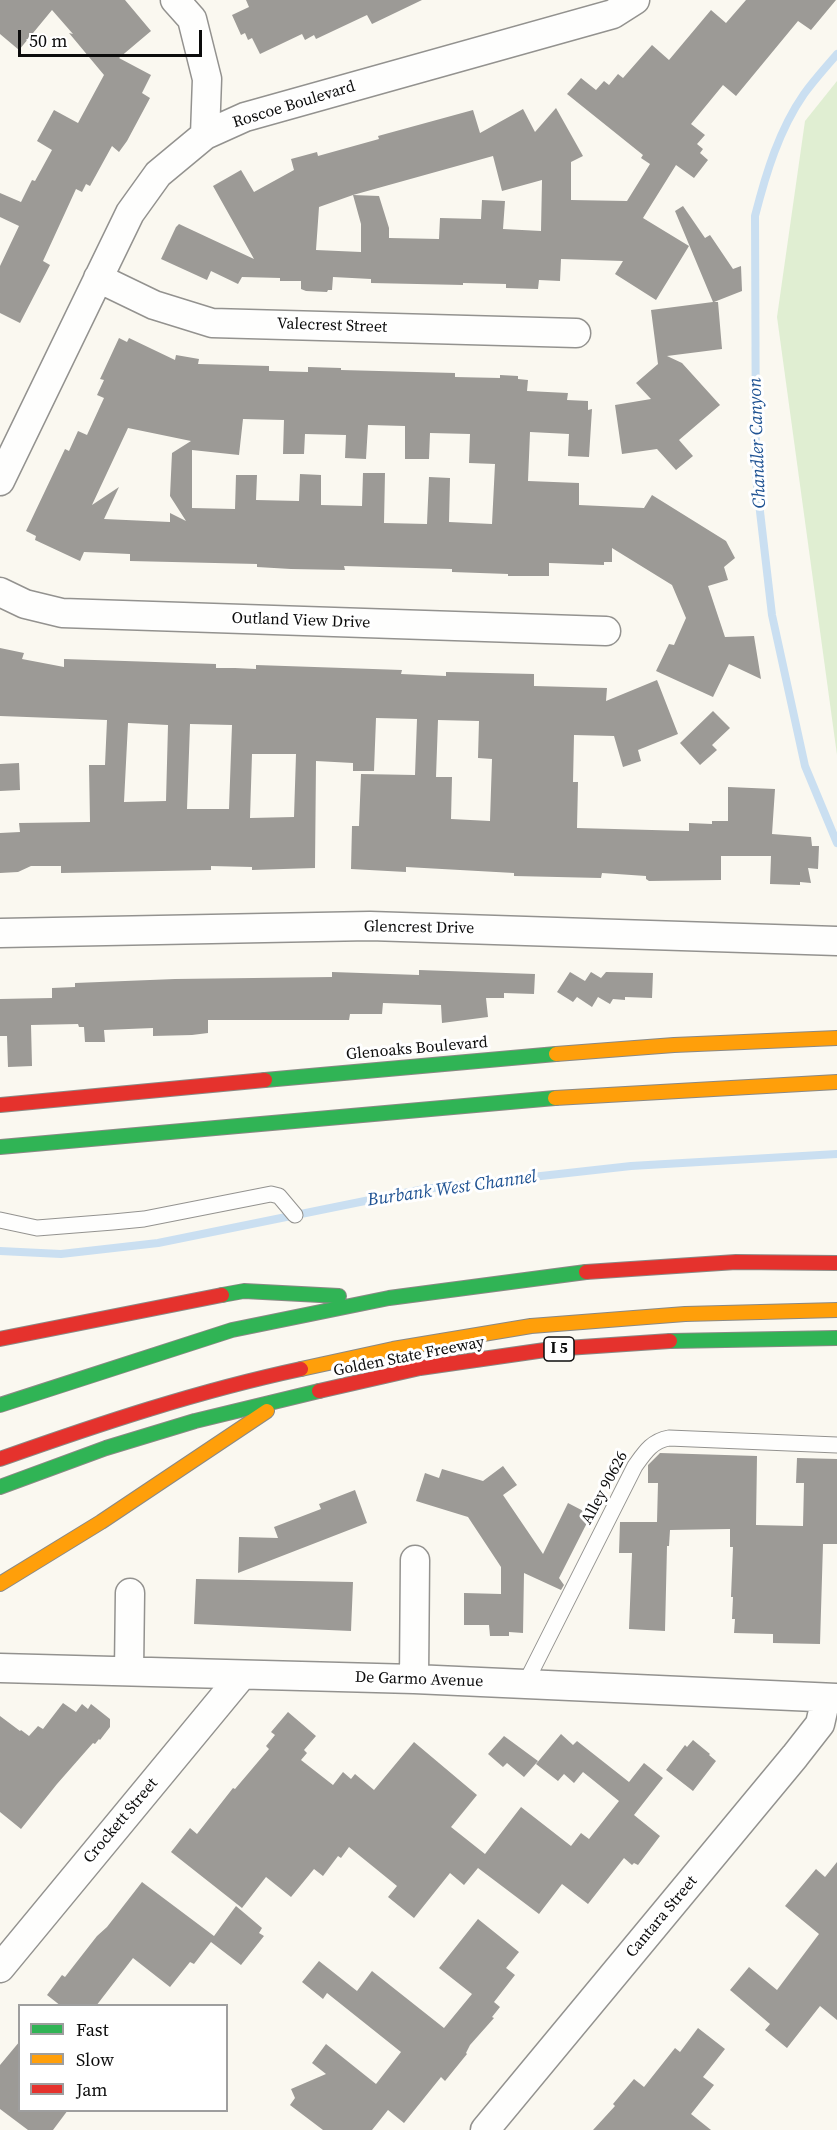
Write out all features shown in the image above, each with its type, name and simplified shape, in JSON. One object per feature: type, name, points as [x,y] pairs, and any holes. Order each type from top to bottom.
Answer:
[{"type":"main road","name":"Glenoaks Boulevard","points":[[0,1105],[431,1064],[674,1045],[837,1038]]},
{"type":"main road","points":[[0,1147],[145,1137],[435,1108],[677,1089],[837,1082]]},
{"type":"main road","points":[[0,1405],[232,1330],[389,1298],[597,1272],[736,1262],[837,1263]]},
{"type":"main road","points":[[0,1339],[244,1291],[389,1298]]},
{"type":"main road","points":[[0,1459],[164,1404],[264,1377],[393,1348],[543,1325],[685,1314],[837,1310]]},
{"type":"main road","name":"Golden State Freeway","points":[[0,1487],[106,1449],[195,1421],[420,1368],[552,1349],[698,1339],[837,1338]]},
{"type":"main road","points":[[0,1584],[102,1522],[286,1398]]},
{"type":"street","points":[[175,0],[192,19],[207,79],[205,135]]},
{"type":"street","name":"Roscoe Boulevard","points":[[0,481],[130,213],[158,174],[205,135],[244,117],[508,45],[618,4]]},
{"type":"street","name":"Valecrest Street","points":[[98,278],[154,305],[212,323],[576,333]]},
{"type":"street","name":"Outland View Drive","points":[[0,592],[25,604],[62,613],[606,631]]},
{"type":"street","name":"Glencrest Drive","points":[[0,933],[370,926],[837,941]]},
{"type":"street","points":[[414,1679],[415,1560]]},
{"type":"street","points":[[129,1671],[130,1593]]},
{"type":"street","name":"De Garmo Avenue","points":[[0,1668],[414,1679],[831,1698]]},
{"type":"street","name":"Crockett Street","points":[[0,1968],[242,1675]]},
{"type":"street","name":"Cantara Street","points":[[485,2130],[795,1756],[820,1724],[831,1698]]},
{"type":"lane","points":[[0,1220],[37,1228],[113,1222],[144,1219],[271,1194],[279,1196],[296,1215]]},
{"type":"lane","name":"Alley 90626","points":[[525,1684],[635,1466],[646,1450],[657,1440],[669,1438],[837,1445]]},
{"type":"green space","points":[[837,81],[837,755],[777,317],[805,121]]},
{"type":"building","points":[[0,0],[125,0],[151,31],[119,58],[151,75],[142,93],[150,98],[119,152],[112,146],[90,186],[86,184],[82,192],[76,189],[43,261],[50,265],[20,323],[0,313],[0,266],[19,226],[0,217],[0,193],[21,202],[32,180],[35,181],[52,150],[37,141],[54,110],[78,123],[104,75],[52,10],[19,50],[0,34]]},
{"type":"building","points":[[246,0],[422,0],[372,24],[367,15],[316,39],[314,35],[305,40],[302,34],[260,54],[252,38],[248,40],[245,33],[241,35],[232,15],[249,7]]},
{"type":"building","points":[[746,0],[836,0],[811,30],[798,21],[736,96],[723,85],[691,124],[705,135],[697,144],[703,149],[700,153],[708,160],[694,178],[676,165],[643,218],[689,246],[656,300],[615,274],[623,261],[561,259],[560,281],[539,280],[538,289],[506,288],[506,284],[371,283],[371,279],[333,277],[332,290],[327,292],[306,291],[301,289],[301,281],[280,281],[280,278],[242,277],[238,284],[211,271],[207,280],[161,259],[179,224],[254,259],[213,186],[241,170],[254,192],[294,170],[291,159],[317,152],[318,156],[379,139],[378,136],[473,110],[480,133],[523,109],[535,132],[556,108],[583,156],[571,162],[571,200],[627,201],[650,164],[641,158],[643,155],[567,94],[581,78],[596,90],[604,81],[609,85],[618,74],[623,78],[652,45],[669,60],[711,10],[726,23]],"holes":[[[493,156],[502,191],[542,180],[541,231],[503,229],[505,201],[482,200],[481,219],[440,218],[439,239],[389,238],[389,228],[379,196],[353,195]],[[353,195],[361,224],[361,252],[316,250],[319,207]]]},
{"type":"building","points":[[683,206],[705,238],[710,235],[733,269],[741,266],[742,291],[714,302],[718,302],[722,349],[667,356],[682,363],[720,405],[679,440],[693,456],[676,470],[657,449],[622,454],[615,405],[651,399],[636,383],[658,364],[651,310],[713,302],[675,211]]},
{"type":"building","points":[[119,338],[127,342],[129,338],[175,360],[176,355],[199,359],[198,364],[269,366],[269,371],[308,372],[308,367],[455,373],[455,377],[518,376],[518,379],[528,380],[527,391],[568,393],[567,400],[588,401],[588,410],[592,409],[589,457],[568,456],[569,434],[530,432],[528,481],[579,483],[579,505],[644,508],[652,495],[726,541],[735,558],[724,567],[728,580],[708,586],[725,637],[754,636],[761,679],[729,664],[713,697],[656,671],[669,644],[674,645],[686,618],[672,585],[612,548],[612,562],[604,562],[604,565],[549,563],[549,576],[452,572],[452,569],[344,566],[345,570],[291,569],[257,567],[257,564],[130,561],[130,554],[84,552],[80,561],[35,540],[36,536],[26,531],[65,449],[69,451],[78,431],[87,435],[104,398],[97,395],[104,380],[100,379]],"holes":[[[243,419],[284,420],[283,454],[304,454],[305,434],[346,435],[345,458],[366,459],[368,425],[405,426],[405,459],[429,459],[430,433],[470,434],[469,463],[495,464],[492,524],[449,522],[450,478],[429,477],[427,524],[384,523],[385,473],[363,473],[362,506],[321,505],[321,475],[300,474],[299,501],[256,500],[257,475],[236,475],[235,509],[192,508],[192,450],[239,455]],[[128,428],[191,441],[172,453],[170,496],[186,521],[170,513],[170,522],[104,519],[119,487],[92,505]]]},
{"type":"building","points":[[0,648],[24,653],[22,659],[64,667],[64,659],[216,664],[216,668],[256,669],[256,665],[402,670],[401,674],[446,676],[446,672],[534,674],[534,686],[607,688],[606,701],[657,680],[678,734],[638,750],[641,761],[623,767],[614,736],[574,735],[573,782],[578,782],[577,828],[689,831],[689,823],[712,824],[712,821],[728,821],[728,787],[775,789],[772,834],[811,837],[812,846],[819,846],[818,869],[808,868],[811,883],[800,882],[800,885],[770,884],[771,856],[721,856],[721,880],[649,881],[646,876],[602,873],[601,878],[514,876],[514,873],[406,867],[406,872],[351,869],[352,826],[359,826],[361,774],[415,775],[417,719],[376,718],[374,771],[353,771],[353,763],[316,761],[315,868],[252,870],[252,867],[211,866],[211,870],[61,873],[61,866],[31,866],[18,872],[0,873],[0,833],[20,832],[19,823],[90,822],[89,765],[105,765],[107,720],[0,716]],"holes":[[[438,720],[479,721],[478,758],[492,759],[490,821],[451,819],[452,777],[436,777]],[[128,723],[168,725],[166,801],[124,802]],[[190,724],[232,725],[229,809],[187,809]],[[252,754],[296,754],[294,817],[250,818]]]},
{"type":"building","points":[[713,711],[730,728],[712,745],[717,750],[700,765],[680,743]]},
{"type":"building","points":[[19,763],[20,790],[0,791],[0,764]]},
{"type":"building","points":[[419,970],[535,974],[534,994],[504,993],[504,998],[486,998],[488,1017],[442,1023],[441,1005],[383,1003],[382,1014],[350,1014],[349,1020],[208,1020],[208,1033],[153,1036],[153,1028],[104,1030],[105,1042],[85,1042],[84,1027],[79,1027],[78,1024],[31,1025],[32,1066],[8,1067],[7,1036],[0,1036],[0,999],[52,998],[52,988],[75,987],[75,983],[332,977],[332,972],[419,975]]},
{"type":"building","points":[[570,972],[585,981],[591,972],[601,978],[606,972],[653,973],[652,998],[625,997],[625,1000],[613,999],[610,1004],[598,997],[592,1007],[577,997],[573,1002],[557,992]]},
{"type":"building","points":[[660,1453],[757,1456],[756,1525],[803,1526],[804,1483],[796,1483],[797,1458],[837,1459],[837,1544],[823,1544],[820,1644],[773,1643],[773,1634],[734,1633],[735,1619],[732,1619],[733,1597],[731,1597],[733,1547],[730,1547],[730,1529],[670,1530],[669,1546],[667,1546],[665,1631],[629,1629],[632,1553],[619,1553],[620,1522],[657,1522],[658,1483],[648,1483],[648,1465]]},
{"type":"building","points":[[503,1466],[517,1485],[503,1495],[543,1554],[568,1503],[591,1515],[559,1578],[564,1585],[561,1590],[524,1573],[523,1633],[509,1632],[509,1636],[490,1636],[489,1625],[464,1625],[464,1593],[501,1594],[501,1567],[468,1517],[416,1501],[425,1473],[439,1478],[442,1469],[483,1481]]},
{"type":"building","points":[[355,1490],[367,1523],[238,1573],[239,1537],[278,1538],[274,1527],[321,1509],[319,1504]]},
{"type":"building","points":[[196,1579],[353,1582],[351,1631],[194,1624]]},
{"type":"building","points":[[63,1703],[76,1712],[82,1704],[88,1709],[91,1704],[110,1719],[110,1727],[57,1784],[21,1829],[0,1812],[0,1716],[29,1736],[38,1726],[43,1729]]},
{"type":"building","points":[[288,1712],[316,1736],[304,1750],[307,1753],[301,1760],[333,1785],[343,1772],[351,1779],[355,1774],[374,1790],[414,1742],[477,1795],[451,1827],[485,1854],[521,1807],[571,1846],[581,1833],[589,1839],[619,1801],[583,1772],[574,1783],[564,1774],[558,1781],[536,1764],[561,1734],[573,1745],[577,1741],[629,1782],[644,1763],[663,1778],[634,1815],[660,1836],[638,1865],[634,1863],[632,1865],[624,1858],[588,1904],[562,1884],[539,1914],[478,1868],[464,1885],[450,1873],[414,1918],[388,1897],[397,1886],[349,1847],[341,1858],[338,1856],[323,1876],[314,1869],[291,1897],[266,1877],[242,1908],[171,1852],[190,1828],[197,1834],[233,1788],[235,1789],[269,1749],[266,1746],[275,1735],[271,1732]]},
{"type":"building","points":[[504,1736],[538,1761],[524,1777],[507,1763],[503,1767],[488,1754]]},
{"type":"building","points":[[693,1740],[716,1761],[693,1791],[666,1770],[685,1745],[687,1747]]},
{"type":"building","points":[[837,1862],[837,2020],[820,2006],[787,2048],[765,2030],[770,2024],[730,1990],[749,1967],[777,1990],[819,1934],[785,1906],[816,1869],[825,1877]]},
{"type":"building","points":[[142,1882],[214,1936],[236,1906],[262,1928],[259,1933],[264,1936],[241,1965],[211,1942],[194,1964],[190,1962],[170,1987],[133,1958],[98,2004],[58,2004],[47,1995],[62,1975],[65,1977],[97,1936],[107,1927]]},
{"type":"building","points":[[478,1919],[519,1952],[506,1968],[515,1975],[494,2002],[500,2007],[492,2017],[494,2018],[470,2045],[467,2054],[445,2081],[441,2077],[404,2123],[388,2110],[372,2130],[323,2130],[290,2105],[295,2098],[291,2089],[326,2074],[312,2063],[326,2044],[376,2084],[401,2052],[327,1993],[323,1999],[302,1982],[319,1961],[357,1991],[372,1971],[444,2028],[472,1994],[439,1968]]},
{"type":"building","points":[[698,2028],[725,2049],[703,2077],[714,2085],[691,2114],[711,2130],[593,2130],[615,2106],[613,2104],[634,2079],[644,2087],[675,2048],[680,2052]]},
{"type":"building","points":[[18,2043],[18,2112],[66,2112],[53,2130],[28,2130],[0,2109],[0,2065]]},
{"type":"waterway","name":"Chandler Canyon","points":[[837,54],[804,94],[787,122],[769,168],[755,216],[756,477],[772,615],[805,766],[837,843]]},
{"type":"waterway","name":"Burbank West Channel","points":[[0,1251],[61,1254],[158,1243],[424,1189],[631,1166],[837,1154]]},
{"type":"traffic: fast","points":[[265,1080],[556,1054]]},
{"type":"traffic: fast","points":[[0,1147],[555,1098]]},
{"type":"traffic: fast","points":[[0,1405],[232,1330],[389,1298],[586,1272]]},
{"type":"traffic: fast","points":[[222,1295],[244,1291],[339,1296]]},
{"type":"traffic: fast","points":[[670,1341],[837,1338]]},
{"type":"traffic: fast","points":[[0,1487],[106,1448],[195,1421],[319,1391]]},
{"type":"traffic: slow","points":[[556,1054],[674,1045],[837,1038]]},
{"type":"traffic: slow","points":[[555,1098],[837,1082]]},
{"type":"traffic: slow","points":[[301,1369],[393,1349],[531,1326],[685,1314],[837,1310]]},
{"type":"traffic: slow","points":[[0,1584],[101,1522],[267,1411]]},
{"type":"traffic: jam","points":[[0,1105],[265,1080]]},
{"type":"traffic: jam","points":[[586,1272],[736,1262],[837,1263]]},
{"type":"traffic: jam","points":[[0,1339],[222,1295]]},
{"type":"traffic: jam","points":[[319,1391],[420,1368],[552,1349],[670,1341]]},
{"type":"traffic: jam","points":[[0,1459],[149,1409],[224,1387],[301,1369]]}]
